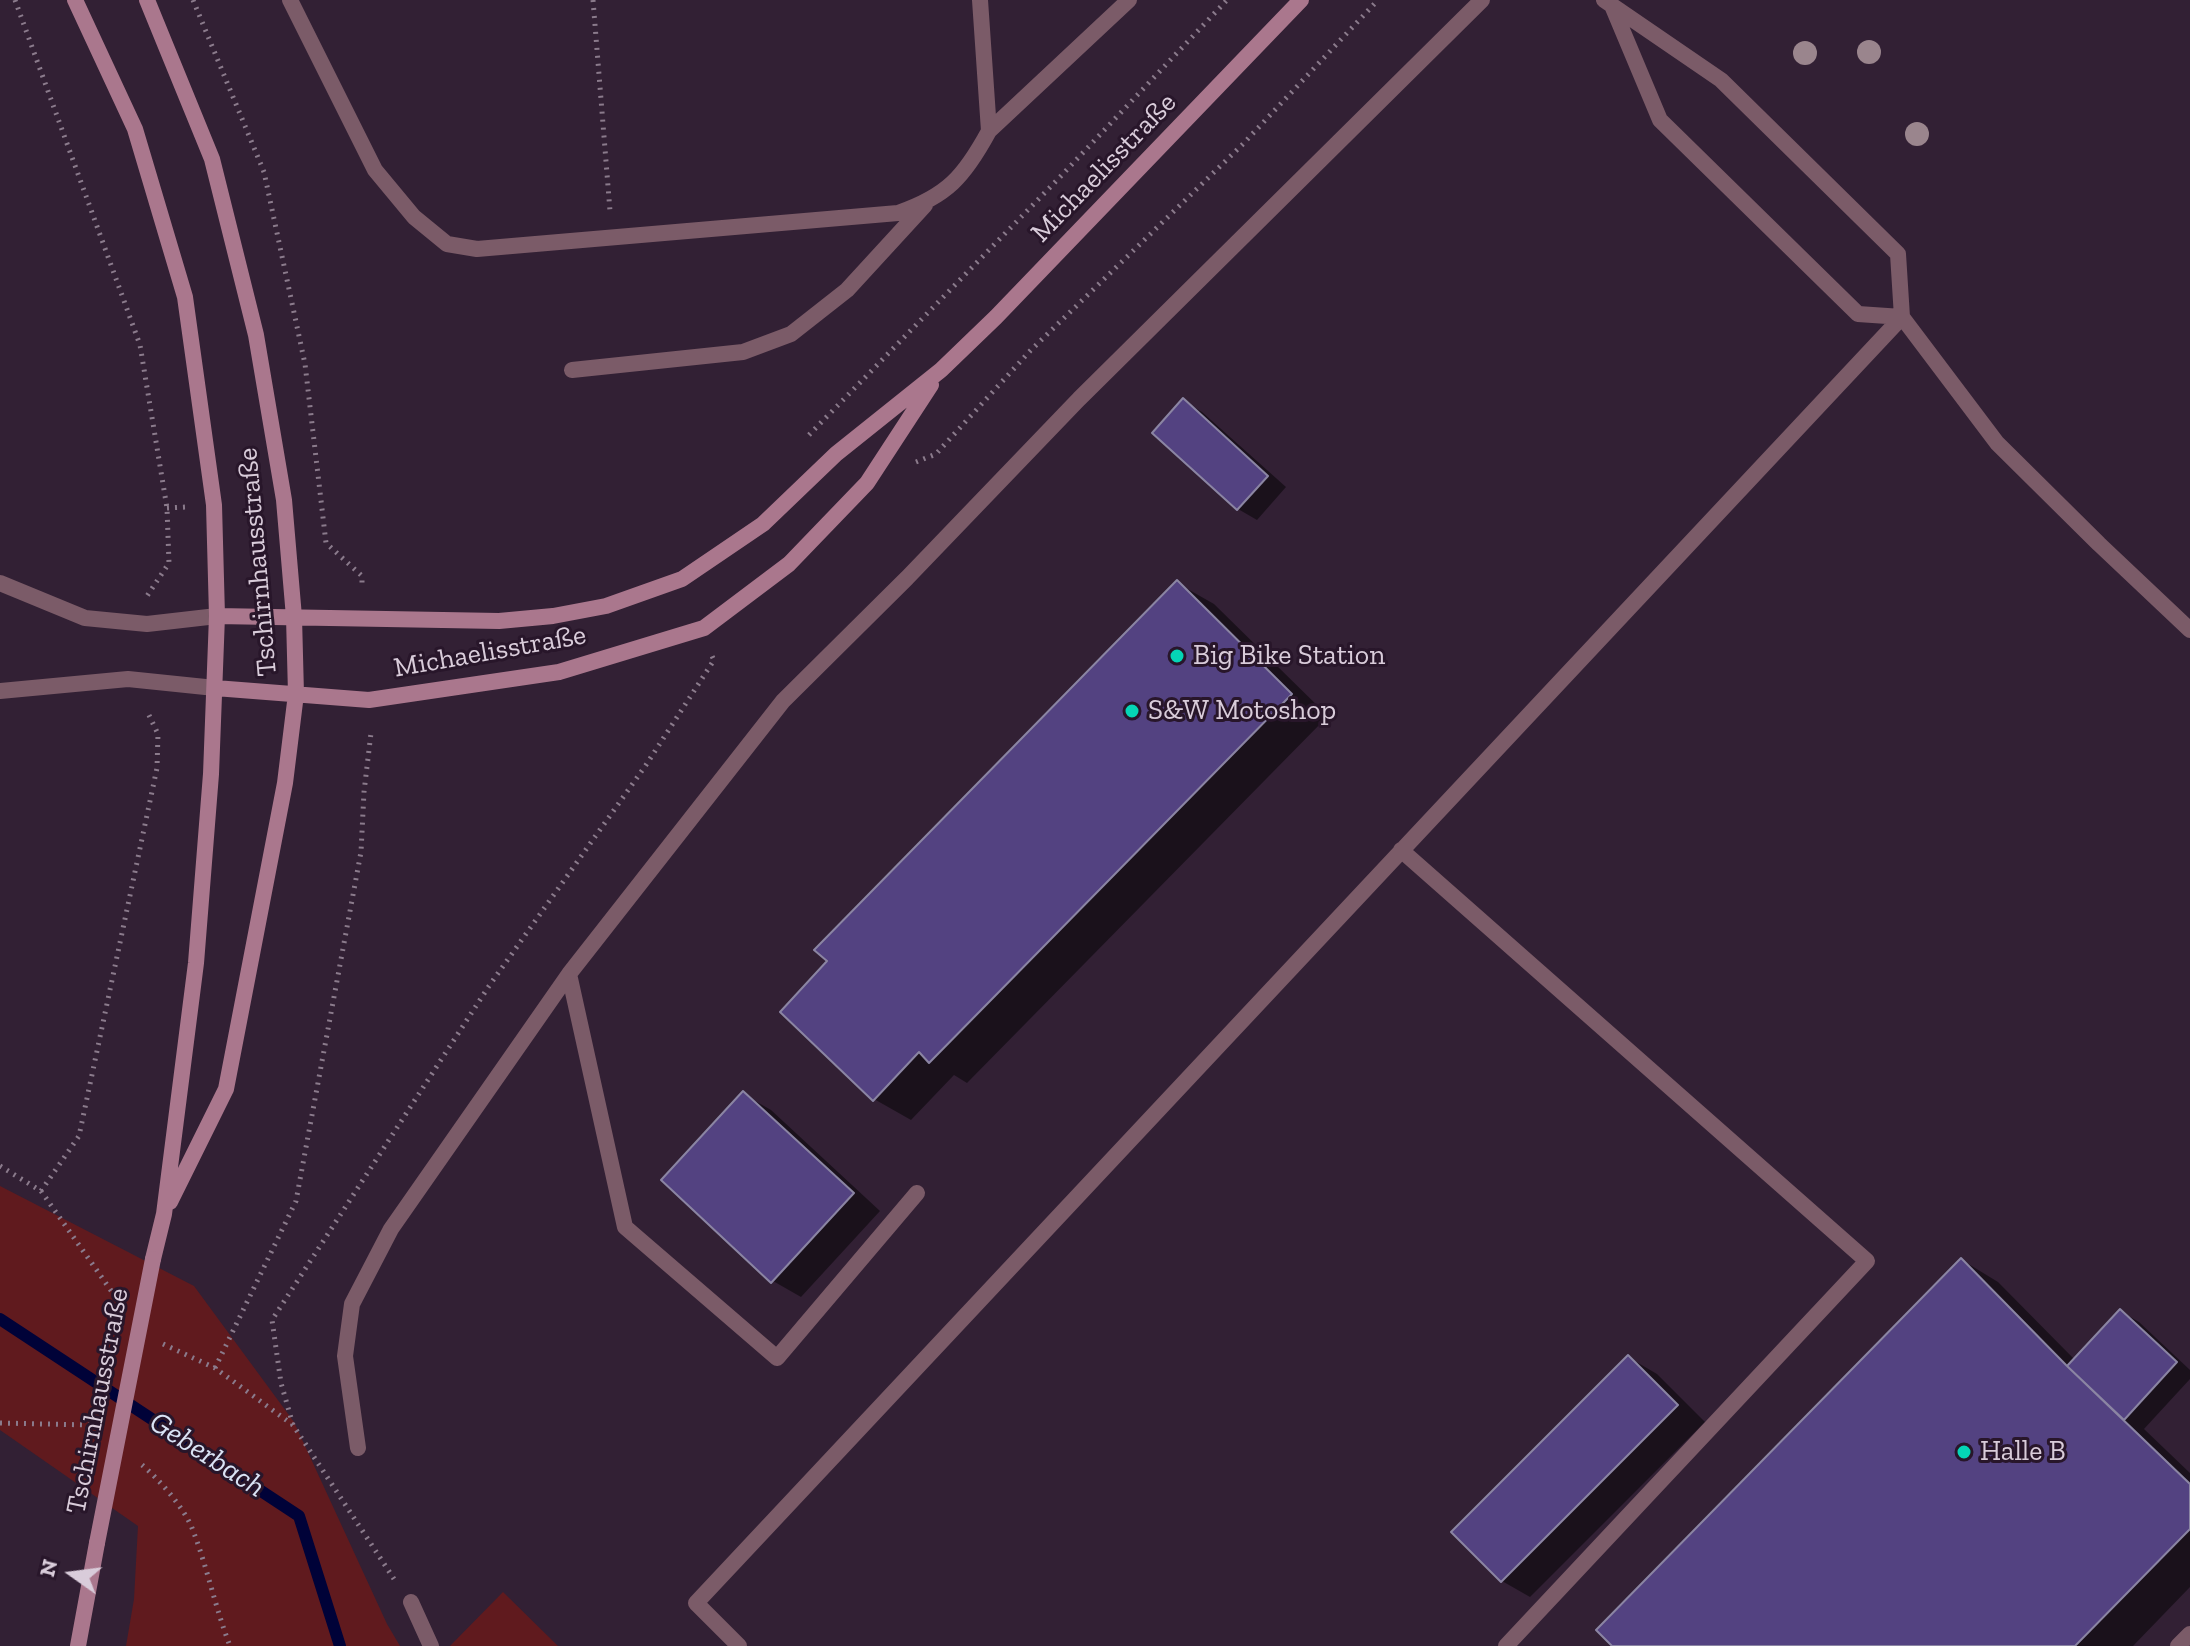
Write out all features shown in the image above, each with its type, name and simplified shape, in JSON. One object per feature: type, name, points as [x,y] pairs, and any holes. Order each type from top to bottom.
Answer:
[{"type":"main road","name":"Tschirnhausstraße","points":[[75,0],[135,129],[185,297],[212,482],[217,616],[211,774],[196,963],[164,1214],[78,1646]]},
{"type":"main road","name":"Tschirnhausstraße","points":[[147,0],[212,159],[256,335],[284,500],[294,617],[296,694],[285,783],[226,1089],[164,1214]]},
{"type":"main road","name":"Michaelisstraße","points":[[217,616],[428,622],[539,618],[606,606],[682,579],[763,524],[836,454],[941,370],[1007,306],[1301,0]]},
{"type":"main road","name":"Michaelisstraße","points":[[215,688],[369,700],[559,672],[704,628],[789,564],[867,483],[941,370]]},
{"type":"street","points":[[290,0],[375,170],[414,217],[447,244],[477,249],[898,213],[927,203]]},
{"type":"street","points":[[980,0],[989,131]]},
{"type":"street","points":[[572,370],[743,352],[791,334],[847,290],[927,203],[954,183],[975,157],[989,131],[1129,0]]},
{"type":"street","points":[[358,1448],[345,1356],[352,1304],[391,1229],[569,974],[783,701],[907,578],[1079,399],[1482,0]]},
{"type":"street","points":[[1608,4],[1660,120],[1858,314],[1902,317]]},
{"type":"street","points":[[1608,4],[1721,80],[1898,254],[1902,317],[1997,443],[2190,630]]},
{"type":"street","points":[[739,1646],[696,1603],[1902,317]]},
{"type":"street","points":[[0,583],[85,618],[147,624],[217,616]]},
{"type":"street","points":[[0,691],[128,679],[215,688]]},
{"type":"street","points":[[1401,850],[1867,1261],[1506,1646]]},
{"type":"street","points":[[569,974],[625,1227],[777,1358],[917,1193]]},
{"type":"street","points":[[411,1602],[431,1646]]},
{"type":"street","points":[[2178,1646],[2190,1634]]},
{"type":"path","points":[[15,0],[140,345],[167,508],[169,563],[146,597]]},
{"type":"path","points":[[193,0],[264,172],[305,364],[326,543],[362,576],[362,588]]},
{"type":"path","points":[[593,0],[612,237]]},
{"type":"path","points":[[806,439],[1227,0]]},
{"type":"path","points":[[867,483],[936,454],[1030,351],[1243,144],[1378,0]]},
{"type":"path","points":[[411,1602],[293,1425],[281,1383],[272,1320],[489,986],[646,765],[714,660],[704,628]]},
{"type":"path","points":[[41,1191],[79,1136],[157,768],[158,734],[145,708]]},
{"type":"path","points":[[215,1368],[296,1201],[361,852],[371,733]]},
{"type":"path","points":[[0,1166],[41,1191],[124,1308]]},
{"type":"path","points":[[154,1340],[215,1368],[293,1425]]},
{"type":"path","points":[[0,1423],[95,1425]]},
{"type":"path","points":[[131,1456],[155,1476],[191,1525],[230,1646]]},
{"type":"shaded area","points":[[0,1186],[194,1286],[294,1422],[400,1646],[126,1646],[134,1599],[138,1526],[0,1430]]},
{"type":"shaded area","points":[[503,1592],[558,1646],[450,1646]]},
{"type":"building","points":[[1183,398],[1268,476],[1237,510],[1152,433]]},
{"type":"building","points":[[1177,580],[1292,694],[929,1063],[919,1052],[873,1101],[780,1012],[827,961],[814,950]]},
{"type":"building","points":[[743,1091],[854,1193],[771,1283],[661,1180]]},
{"type":"building","name":"Halle B","points":[[1961,1258],[2067,1366],[2190,1484],[2190,1529],[2075,1646],[1612,1646],[1596,1630]]},
{"type":"building","points":[[2120,1309],[2177,1362],[2124,1420],[2067,1366]]},
{"type":"building","points":[[1628,1355],[1678,1405],[1501,1582],[1451,1532]]},
{"type":"waterway","name":"Geberbach","points":[[0,1319],[299,1516],[340,1646]]},
{"type":"place","name":"Big Bike Station","points":[[1177,656]]},
{"type":"place","name":"S&W Motoshop","points":[[1132,711]]},
{"type":"place","name":"Halle B","points":[[1964,1452]]}]
